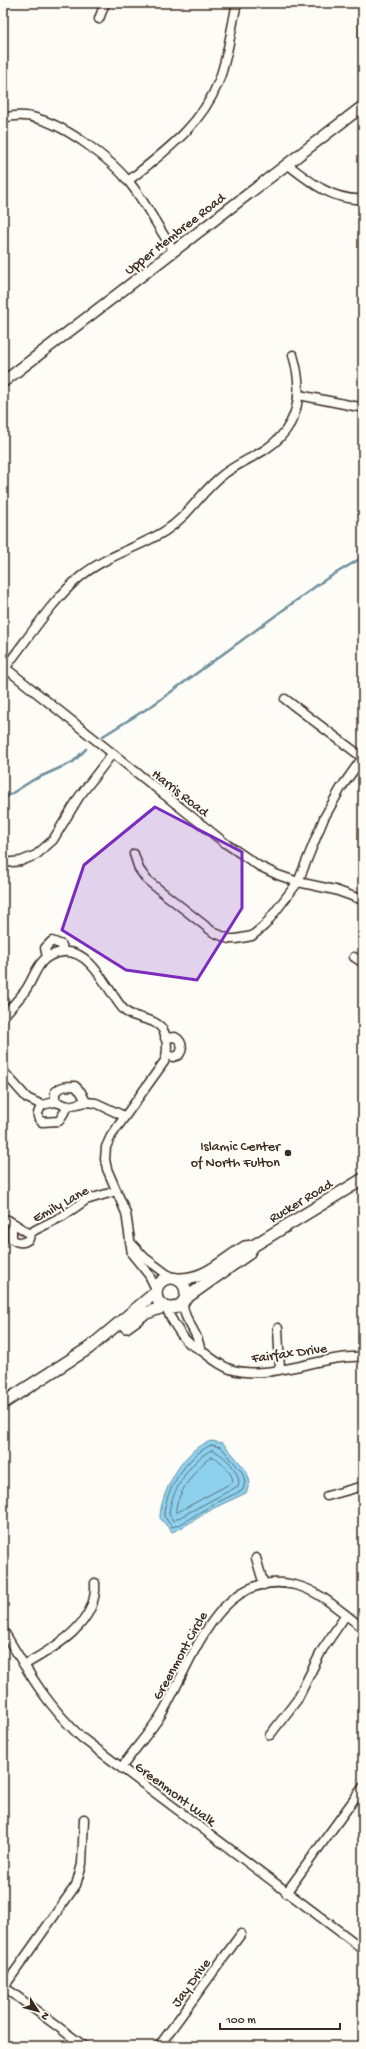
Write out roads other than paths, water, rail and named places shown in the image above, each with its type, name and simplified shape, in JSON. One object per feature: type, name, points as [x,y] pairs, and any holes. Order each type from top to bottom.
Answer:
[{"type":"main road","name":"Rucker Road","points":[[174,1279],[190,1279],[204,1275],[245,1247],[253,1246],[363,1179]]},
{"type":"main road","name":"Rucker Road","points":[[184,1300],[248,1254],[253,1246]]},
{"type":"main road","points":[[3,1403],[89,1348],[156,1291],[161,1282],[174,1279],[185,1287],[184,1300],[177,1308],[165,1307],[144,1314],[106,1341],[89,1348]]},
{"type":"main road","points":[[156,1291],[157,1300],[165,1307]]},
{"type":"street","points":[[100,19],[105,3]]},
{"type":"street","points":[[128,181],[183,136],[211,98],[223,69],[237,3]]},
{"type":"street","name":"Upper Hembree Road","points":[[3,382],[363,106]]},
{"type":"street","points":[[3,118],[29,116],[51,123],[90,147],[110,162],[128,181],[174,251]]},
{"type":"street","points":[[287,164],[312,184],[328,192],[344,198],[363,199]]},
{"type":"street","points":[[4,667],[64,593],[80,576],[101,562],[167,530],[181,518],[222,476],[276,441],[292,420],[299,395],[299,375],[293,355]]},
{"type":"street","points":[[299,395],[359,408]]},
{"type":"street","name":"Harris Road","points":[[4,667],[225,843],[259,866],[298,882],[335,890],[363,900]]},
{"type":"street","points":[[134,854],[139,869],[147,880],[213,932],[229,938],[244,938],[258,932],[265,925],[298,882],[324,818],[341,788],[363,757],[285,700]]},
{"type":"street","points":[[3,863],[21,860],[36,854],[53,840],[79,798],[112,754]]},
{"type":"street","points":[[47,957],[45,948],[52,941],[62,945],[63,952]]},
{"type":"street","points":[[3,1017],[25,990],[34,971],[47,957],[63,952],[77,955],[90,964],[101,975],[126,1012],[158,1025],[164,1031],[167,1055],[164,1062],[111,1136],[106,1147],[105,1158],[126,1213],[129,1241],[135,1260],[144,1268],[156,1291]]},
{"type":"street","points":[[354,957],[363,963]]},
{"type":"street","points":[[165,1038],[175,1037],[181,1042],[182,1046],[179,1055],[173,1057],[167,1055]]},
{"type":"street","points":[[3,1071],[27,1098],[42,1105],[56,1102],[68,1106],[86,1102],[105,1106],[124,1116]]},
{"type":"street","points":[[56,1102],[54,1092],[60,1087],[75,1086],[79,1089],[86,1102]]},
{"type":"street","points":[[42,1105],[37,1113],[38,1118],[42,1122],[49,1123],[58,1121],[68,1106]]},
{"type":"street","name":"Emily Lane","points":[[15,1224],[11,1235],[18,1242],[26,1242],[30,1234],[63,1216],[86,1200],[116,1190]]},
{"type":"street","name":"Emily Lane","points":[[3,1219],[15,1224],[30,1234]]},
{"type":"street","points":[[129,1241],[145,1258],[174,1279]]},
{"type":"street","points":[[184,1300],[185,1316],[200,1339],[200,1349]]},
{"type":"street","name":"Fairfax Drive","points":[[165,1307],[188,1342],[200,1349],[218,1364],[232,1369],[247,1372],[280,1369],[350,1356],[363,1357]]},
{"type":"street","points":[[278,1328],[280,1369]]},
{"type":"street","points":[[327,1496],[363,1486]]},
{"type":"street","points":[[256,1558],[264,1585]]},
{"type":"street","points":[[24,1665],[56,1647],[75,1630],[91,1605],[96,1592],[95,1583]]},
{"type":"street","name":"Greenmont Circle","points":[[121,1768],[160,1715],[218,1613],[238,1594],[264,1585],[285,1584],[305,1588],[320,1596],[363,1628]]},
{"type":"street","points":[[270,1735],[297,1700],[322,1650],[346,1616]]},
{"type":"street","name":"Greenmont Walk","points":[[3,1630],[43,1696],[62,1720],[82,1738],[286,1893],[363,1949]]},
{"type":"street","points":[[286,1893],[363,1787]]},
{"type":"street","points":[[84,1819],[82,1864],[76,1885],[3,1987],[84,2046]]},
{"type":"street","name":"Jay Drive","points":[[160,2046],[241,1934]]},
{"type":"water","points":[[211,1441],[223,1443],[246,1470],[250,1482],[246,1493],[214,1508],[172,1532],[160,1518],[169,1484],[184,1460],[197,1448]]},
{"type":"waterway","points":[[103,736],[153,705],[323,581],[363,557]]},
{"type":"waterway","points":[[3,799],[33,780],[73,762],[86,749]]},
{"type":"place","name":"Islamic Center of North Fulton","points":[[288,1153]]}]
